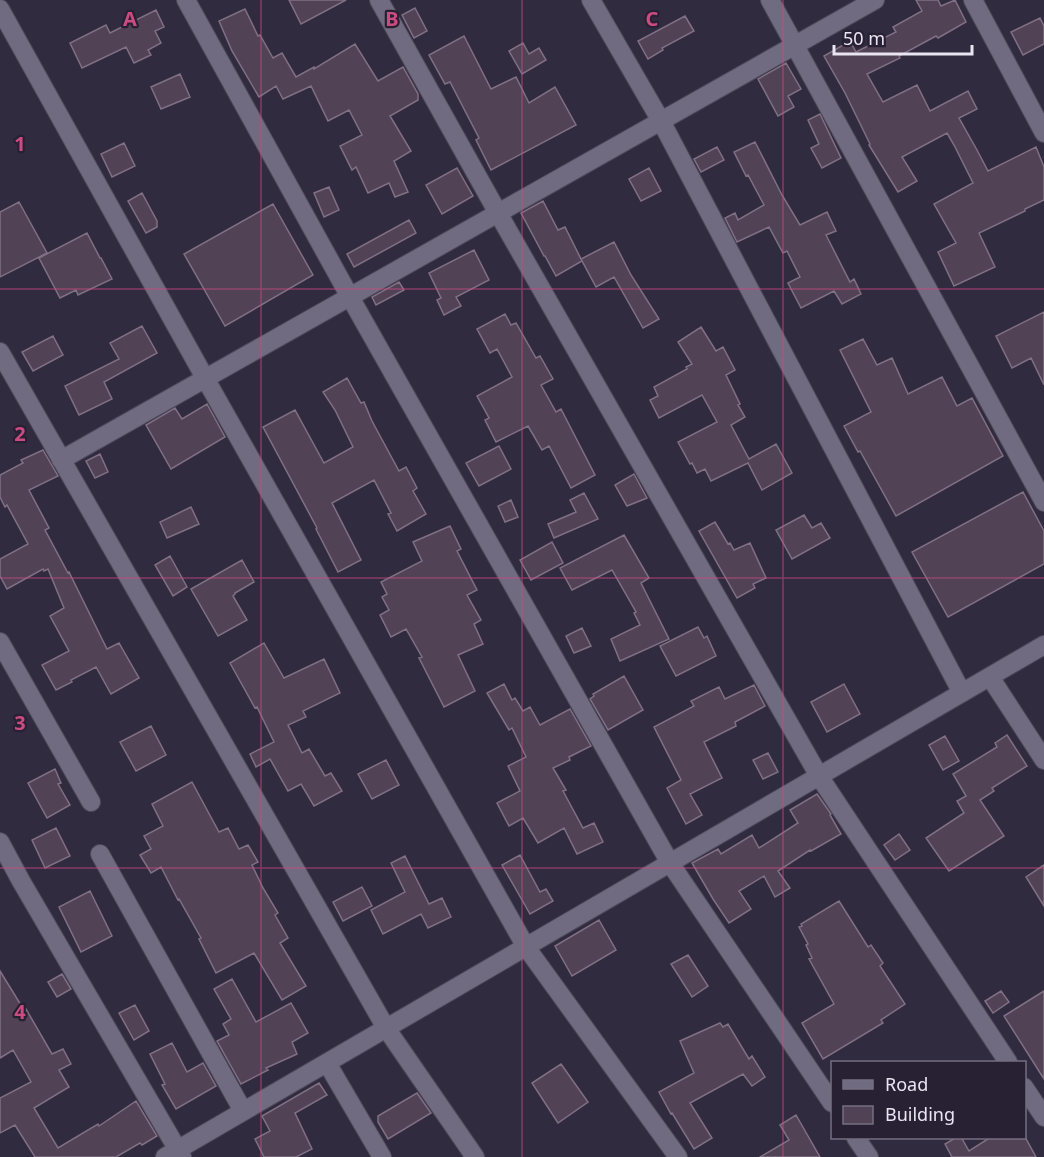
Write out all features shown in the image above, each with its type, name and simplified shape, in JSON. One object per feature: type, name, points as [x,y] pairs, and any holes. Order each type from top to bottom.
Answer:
[{"type":"street","points":[[186,0],[350,297],[670,863],[831,1102]]},
{"type":"street","points":[[379,0],[819,776],[1007,1061]]},
{"type":"street","points":[[591,0],[661,121],[962,693]]},
{"type":"street","points":[[770,0],[1044,502]]},
{"type":"street","points":[[61,460],[875,0]]},
{"type":"street","points":[[973,0],[1044,133]]},
{"type":"street","points":[[0,9],[526,946],[678,1157]]},
{"type":"street","points":[[0,352],[8,385],[61,460],[386,1028],[475,1157]]},
{"type":"street","points":[[0,642],[91,802]]},
{"type":"street","points":[[0,842],[175,1155],[386,1028],[1044,645]]},
{"type":"street","points":[[990,677],[1044,760]]},
{"type":"street","points":[[100,854],[243,1112]]},
{"type":"street","points":[[327,1063],[382,1157]]},
{"type":"street","points":[[1026,1090],[1044,1117]]},
{"type":"street","points":[[857,1139],[869,1157]]},
{"type":"building","points":[[289,0],[346,0],[301,24]]},
{"type":"building","points":[[916,0],[938,0],[941,6],[955,0],[966,22],[867,74],[883,102],[917,85],[930,111],[968,91],[977,109],[959,118],[988,171],[1036,147],[1044,167],[1044,200],[979,233],[995,267],[954,286],[938,252],[956,243],[934,204],[973,183],[954,145],[947,133],[902,157],[917,181],[898,192],[869,145],[845,93],[824,56],[850,41],[856,52],[896,32],[893,27],[922,11]]},
{"type":"building","points":[[415,8],[427,31],[414,38],[402,15]]},
{"type":"building","points":[[245,9],[258,36],[260,35],[273,58],[282,53],[296,77],[314,67],[314,69],[355,44],[378,81],[403,67],[418,94],[418,100],[390,116],[411,151],[394,161],[408,192],[395,197],[389,183],[368,193],[356,167],[352,170],[340,146],[362,135],[349,110],[328,121],[311,86],[283,99],[276,86],[259,97],[232,51],[219,21]]},
{"type":"building","points":[[156,10],[164,27],[155,31],[161,43],[148,50],[151,55],[134,63],[126,47],[82,68],[70,43],[106,25],[110,33]]},
{"type":"building","points":[[685,16],[694,31],[662,48],[663,50],[648,59],[638,41]]},
{"type":"building","points":[[1040,18],[1044,26],[1044,44],[1023,55],[1011,32]]},
{"type":"building","points":[[464,36],[491,89],[516,77],[529,103],[555,87],[576,125],[491,170],[476,140],[479,138],[450,82],[445,84],[429,55]]},
{"type":"building","points":[[523,43],[529,54],[539,48],[546,60],[522,74],[509,51]]},
{"type":"building","points":[[786,63],[801,89],[788,96],[794,107],[778,116],[758,79]]},
{"type":"building","points":[[180,74],[190,97],[161,109],[151,87]]},
{"type":"building","points":[[820,114],[841,158],[822,168],[811,148],[819,144],[808,120]]},
{"type":"building","points":[[755,142],[800,225],[827,212],[836,231],[826,235],[850,282],[854,279],[861,294],[842,304],[834,291],[801,308],[788,283],[800,277],[787,251],[783,253],[769,227],[737,242],[725,218],[735,213],[738,220],[764,205],[734,152]]},
{"type":"building","points":[[124,143],[135,166],[112,177],[101,154]]},
{"type":"building","points":[[717,147],[724,160],[701,172],[694,159]]},
{"type":"building","points":[[457,168],[473,196],[442,214],[426,185]]},
{"type":"building","points":[[649,168],[661,191],[641,201],[629,179]]},
{"type":"building","points":[[329,187],[339,210],[324,217],[314,193]]},
{"type":"building","points":[[142,193],[157,221],[157,227],[146,233],[128,201]]},
{"type":"building","points":[[543,201],[558,230],[565,227],[582,261],[556,276],[521,213]]},
{"type":"building","points":[[19,202],[47,253],[0,277],[0,212]]},
{"type":"building","points":[[273,204],[313,275],[225,326],[184,254]]},
{"type":"building","points":[[409,220],[416,233],[354,267],[347,254]]},
{"type":"building","points":[[87,233],[112,279],[78,295],[76,290],[60,298],[39,258]]},
{"type":"building","points":[[614,242],[631,275],[659,319],[643,328],[614,277],[596,287],[581,259]]},
{"type":"building","points":[[474,250],[489,280],[456,297],[461,306],[444,315],[437,300],[441,298],[429,273]]},
{"type":"building","points":[[399,282],[404,290],[376,305],[372,297]]},
{"type":"building","points":[[1044,312],[1044,385],[1031,358],[1012,368],[996,336]]},
{"type":"building","points":[[505,314],[511,325],[516,323],[536,358],[540,356],[553,379],[541,385],[556,412],[561,409],[595,475],[571,488],[549,446],[542,450],[528,426],[496,442],[485,420],[489,418],[477,396],[512,377],[497,349],[490,353],[477,329]]},
{"type":"building","points":[[142,326],[157,353],[104,382],[112,399],[79,415],[65,386],[119,359],[110,343]]},
{"type":"building","points":[[701,327],[716,351],[723,347],[735,370],[726,375],[745,417],[731,425],[749,459],[776,444],[792,473],[762,490],[748,463],[711,481],[705,469],[697,473],[692,463],[690,464],[678,442],[717,422],[702,395],[659,418],[650,400],[658,396],[654,387],[692,364],[678,342]]},
{"type":"building","points":[[53,336],[63,355],[33,371],[22,352]]},
{"type":"building","points":[[863,339],[877,365],[892,358],[908,394],[942,377],[957,406],[972,398],[1003,456],[896,516],[844,426],[871,412],[840,350]]},
{"type":"building","points":[[347,378],[361,403],[364,402],[399,471],[406,467],[417,488],[413,491],[426,514],[397,531],[388,514],[391,513],[374,480],[332,503],[361,560],[338,572],[263,427],[295,410],[324,463],[353,447],[335,410],[323,392]]},
{"type":"building","points":[[207,404],[225,437],[171,469],[146,425],[175,408],[182,419]]},
{"type":"building","points":[[499,446],[511,469],[479,486],[466,463]]},
{"type":"building","points":[[43,450],[58,476],[29,490],[49,528],[45,530],[69,572],[107,649],[119,643],[139,678],[111,694],[96,667],[56,690],[42,665],[69,651],[50,616],[64,608],[48,569],[44,571],[43,569],[7,589],[0,576],[0,559],[28,544],[7,505],[5,507],[0,497],[0,475],[23,463],[21,460]]},
{"type":"building","points":[[100,454],[108,472],[95,478],[86,461]]},
{"type":"building","points":[[634,474],[647,498],[627,506],[615,485]]},
{"type":"building","points":[[1023,492],[1044,531],[1044,564],[948,617],[912,552]]},
{"type":"building","points":[[584,493],[598,519],[554,538],[548,524],[576,512],[570,500]]},
{"type":"building","points":[[511,500],[518,517],[505,522],[498,506]]},
{"type":"building","points":[[191,507],[199,524],[167,538],[160,522]]},
{"type":"building","points":[[804,515],[812,528],[821,523],[830,538],[792,559],[776,530]]},
{"type":"building","points":[[715,522],[734,550],[750,543],[766,578],[753,584],[755,588],[737,598],[699,531]]},
{"type":"building","points":[[450,526],[461,549],[457,551],[477,590],[467,595],[481,620],[474,624],[483,644],[458,655],[475,691],[444,707],[419,658],[422,657],[406,629],[391,637],[380,615],[389,610],[382,597],[387,594],[381,582],[422,561],[413,542]]},
{"type":"building","points":[[624,535],[649,578],[641,583],[669,639],[620,661],[611,639],[640,625],[634,613],[636,612],[612,570],[572,590],[560,568]]},
{"type":"building","points":[[552,542],[563,563],[531,580],[520,560]]},
{"type":"building","points":[[170,556],[187,587],[173,596],[155,565]]},
{"type":"building","points":[[242,560],[254,582],[233,596],[247,620],[218,636],[191,589]]},
{"type":"building","points":[[698,627],[704,638],[707,636],[716,656],[676,676],[660,646]]},
{"type":"building","points":[[582,628],[591,646],[574,653],[566,636]]},
{"type":"building","points":[[264,643],[284,678],[324,659],[340,693],[303,711],[306,717],[288,725],[302,753],[309,749],[325,776],[331,773],[342,791],[314,806],[301,784],[288,791],[270,759],[256,767],[250,754],[274,742],[257,707],[255,708],[230,663]]},
{"type":"building","points":[[624,676],[643,710],[608,730],[590,699],[594,696],[593,694]]},
{"type":"building","points":[[504,684],[512,700],[515,698],[523,711],[530,707],[540,725],[570,709],[591,746],[553,768],[583,828],[594,823],[603,842],[577,854],[564,828],[538,843],[523,818],[509,826],[497,803],[520,791],[508,766],[526,757],[512,728],[509,730],[487,693]]},
{"type":"building","points":[[844,684],[860,714],[827,732],[811,702]]},
{"type":"building","points":[[754,685],[765,706],[735,722],[736,726],[704,742],[722,778],[690,794],[702,815],[686,824],[667,788],[681,780],[654,727],[694,706],[691,701],[719,687],[725,699]]},
{"type":"building","points":[[151,726],[166,755],[136,771],[120,742]]},
{"type":"building","points":[[1007,735],[1027,766],[992,788],[994,791],[980,800],[1004,836],[949,871],[926,838],[964,813],[957,801],[966,796],[953,774],[997,747],[995,743]]},
{"type":"building","points":[[945,736],[959,761],[943,770],[929,745]]},
{"type":"building","points":[[768,753],[778,772],[763,779],[753,760]]},
{"type":"building","points":[[386,760],[399,785],[372,799],[358,774]]},
{"type":"building","points":[[55,769],[61,783],[58,784],[70,805],[47,818],[28,783]]},
{"type":"building","points":[[192,782],[219,832],[228,828],[239,849],[248,845],[258,862],[252,865],[278,913],[275,915],[288,938],[280,943],[306,986],[282,1000],[254,953],[216,973],[199,939],[201,938],[161,867],[151,873],[140,855],[151,849],[144,836],[163,826],[152,804]]},
{"type":"building","points":[[817,794],[841,834],[810,850],[778,871],[790,888],[775,897],[764,876],[739,891],[751,909],[729,923],[692,863],[718,849],[721,854],[752,835],[759,848],[798,823],[790,810]]},
{"type":"building","points":[[56,828],[70,856],[45,868],[32,840]]},
{"type":"building","points":[[899,834],[910,850],[895,860],[884,845]]},
{"type":"building","points":[[520,855],[540,892],[546,889],[553,901],[530,914],[502,865]]},
{"type":"building","points":[[405,856],[429,904],[442,898],[451,917],[428,928],[421,914],[383,934],[371,910],[405,892],[391,863]]},
{"type":"building","points":[[1044,865],[1044,906],[1026,877]]},
{"type":"building","points":[[362,887],[372,906],[343,921],[333,902]]},
{"type":"building","points":[[90,891],[112,936],[81,952],[59,907]]},
{"type":"building","points":[[839,901],[868,947],[871,945],[883,963],[880,966],[905,1004],[881,1020],[883,1023],[823,1059],[802,1023],[834,1004],[809,959],[812,958],[806,945],[808,944],[799,927]]},
{"type":"building","points":[[599,920],[616,950],[572,976],[555,946]]},
{"type":"building","points":[[688,955],[708,986],[692,997],[671,964]]},
{"type":"building","points":[[0,971],[24,1010],[26,1009],[52,1054],[63,1049],[71,1064],[59,1070],[69,1087],[34,1108],[58,1148],[98,1124],[99,1126],[136,1101],[157,1136],[116,1157],[35,1157],[15,1125],[0,1133],[0,1098],[31,1082],[13,1050],[0,1058]]},
{"type":"building","points":[[62,974],[71,989],[57,997],[48,982]]},
{"type":"building","points":[[232,979],[256,1022],[291,1003],[308,1033],[292,1042],[297,1054],[266,1068],[268,1070],[241,1084],[217,1041],[229,1035],[223,1024],[231,1019],[214,989]]},
{"type":"building","points":[[1001,991],[1009,1002],[993,1013],[985,1001]]},
{"type":"building","points":[[1044,991],[1044,1079],[1004,1016]]},
{"type":"building","points":[[135,1005],[149,1031],[134,1040],[119,1013]]},
{"type":"building","points":[[720,1023],[723,1027],[728,1024],[749,1059],[752,1056],[765,1077],[752,1086],[743,1074],[690,1103],[712,1138],[694,1149],[659,1092],[694,1073],[680,1041]]},
{"type":"building","points":[[172,1043],[187,1072],[203,1063],[216,1086],[176,1109],[162,1085],[165,1084],[150,1054]]},
{"type":"building","points":[[561,1064],[588,1102],[558,1123],[532,1083]]},
{"type":"building","points":[[319,1083],[327,1095],[295,1113],[312,1149],[296,1157],[264,1157],[255,1139],[270,1131],[262,1116]]},
{"type":"building","points":[[417,1093],[431,1113],[388,1139],[378,1122],[378,1116]]},
{"type":"building","points":[[796,1115],[820,1157],[760,1157],[789,1140],[780,1125]]},
{"type":"building","points":[[954,1139],[962,1139],[969,1151],[988,1139],[1026,1139],[1036,1157],[952,1157],[945,1144]]}]
